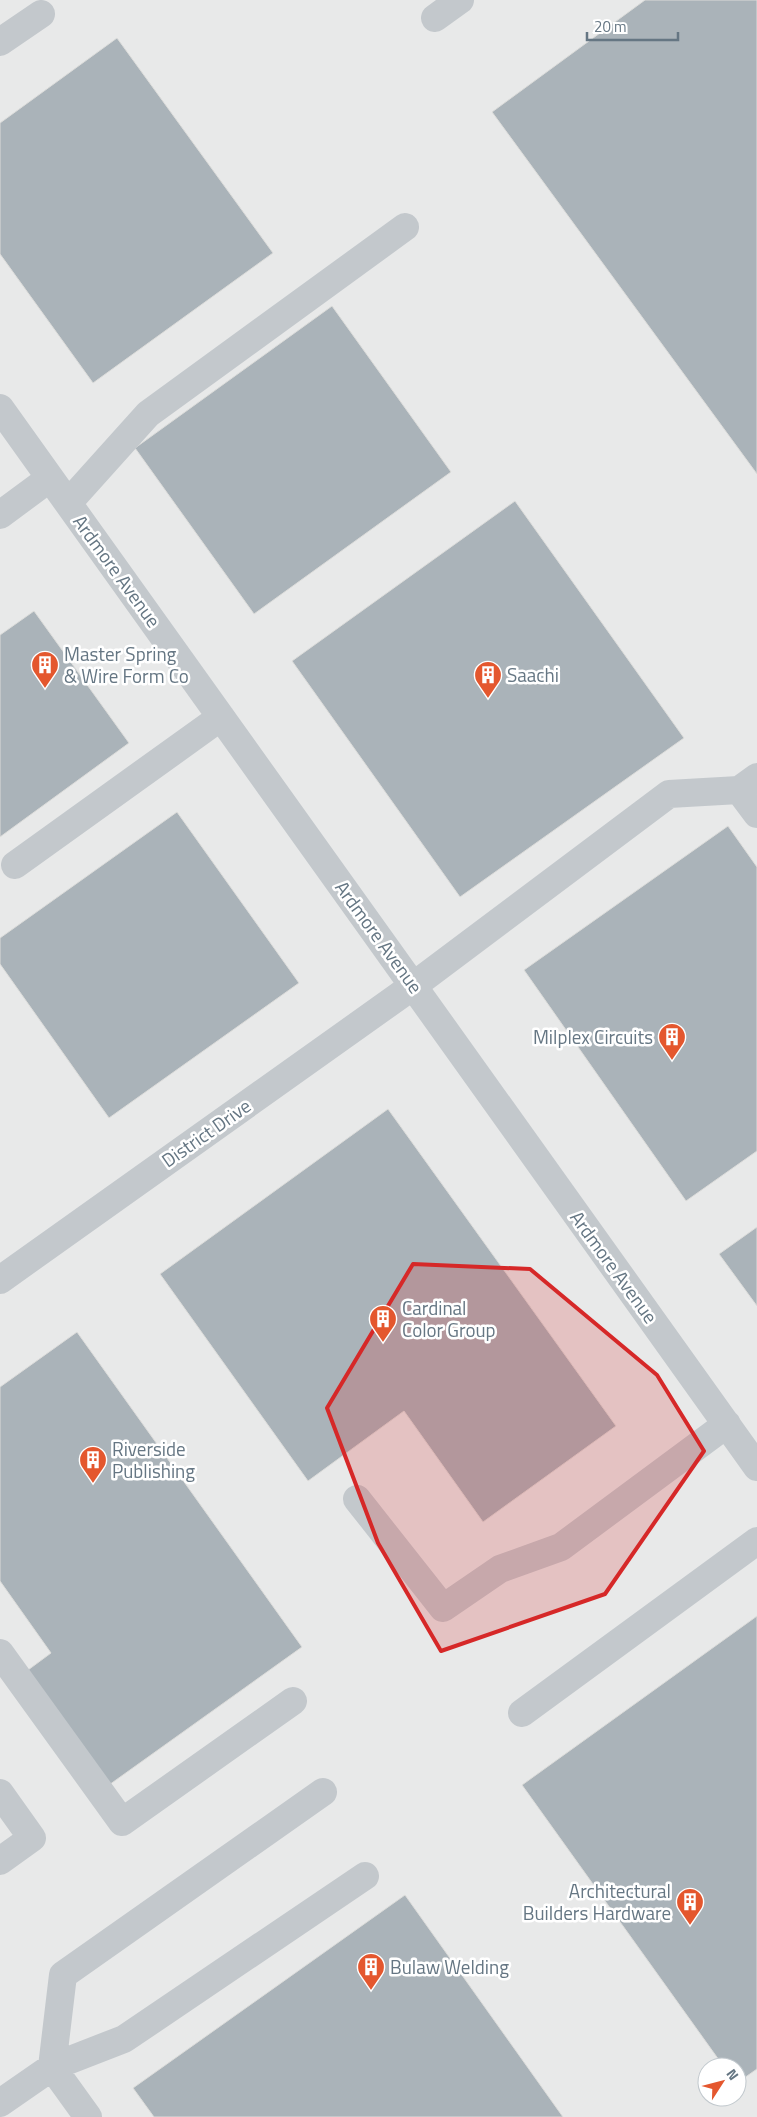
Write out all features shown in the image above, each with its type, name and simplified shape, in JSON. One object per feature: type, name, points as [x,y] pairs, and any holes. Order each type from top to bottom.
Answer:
[{"type":"street","points":[[435,18],[460,0]]},
{"type":"street","points":[[0,42],[41,14]]},
{"type":"street","points":[[68,503],[148,414],[405,227]]},
{"type":"street","name":"Ardmore Avenue","points":[[0,408],[757,1467]]},
{"type":"street","points":[[0,515],[50,478]]},
{"type":"street","points":[[15,865],[221,717]]},
{"type":"street","points":[[748,783],[757,814]]},
{"type":"street","name":"District Drive","points":[[0,1280],[413,986],[669,794],[748,783]]},
{"type":"street","points":[[357,1499],[443,1608],[500,1569],[561,1547],[727,1424]]},
{"type":"street","points":[[522,1713],[757,1541]]},
{"type":"street","points":[[0,1653],[122,1822],[293,1701]]},
{"type":"street","points":[[88,2117],[52,2067],[63,1974],[323,1792]]},
{"type":"street","points":[[0,1793],[32,1838],[0,1862]]},
{"type":"street","points":[[0,2103],[52,2067],[124,2039],[365,1876]]},
{"type":"highlighted area","points":[[413,1264],[530,1269],[657,1375],[704,1451],[605,1594],[441,1651],[378,1543],[327,1408]]},
{"type":"shaded area","points":[[0,0],[757,0],[757,2117],[0,2117]]},
{"type":"building","points":[[645,0],[757,0],[757,474],[492,112]]},
{"type":"building","points":[[117,38],[273,253],[93,383],[0,254],[0,123]]},
{"type":"building","points":[[332,306],[451,472],[254,614],[135,448]]},
{"type":"building","name":"Saachi","points":[[515,501],[684,738],[460,897],[292,661]]},
{"type":"building","name":"Master Spring & Wire Form Co","points":[[34,611],[129,743],[0,837],[0,635]]},
{"type":"building","points":[[177,812],[299,983],[109,1118],[0,964],[0,938]]},
{"type":"building","name":"Milplex Circuits","points":[[728,826],[757,867],[757,1151],[686,1201],[524,970]]},
{"type":"building","name":"Cardinal Color Group","points":[[388,1109],[616,1426],[483,1522],[404,1411],[308,1481],[160,1274]]},
{"type":"building","points":[[757,1227],[757,1306],[719,1254]]},
{"type":"building","name":"Riverside Publishing","points":[[77,1332],[302,1647],[109,1785],[28,1670],[51,1653],[0,1581],[0,1387]]},
{"type":"building","name":"Architectural Builders Hardware","points":[[757,1616],[757,2069],[747,2076],[747,2057],[717,2057],[522,1785]]},
{"type":"building","name":"Bulaw Welding","points":[[405,1895],[563,2117],[154,2117],[133,2088]]},
{"type":"place","name":"Master Spring & Wire Form Co","points":[[45,689]]},
{"type":"place","name":"Saachi","points":[[488,699]]},
{"type":"place","name":"Milplex Circuits","points":[[672,1061]]},
{"type":"place","name":"Cardinal Color Group","points":[[383,1343]]},
{"type":"place","name":"Riverside Publishing","points":[[93,1484]]},
{"type":"place","name":"Architectural Builders Hardware","points":[[690,1926]]},
{"type":"place","name":"Bulaw Welding","points":[[371,1991]]}]
